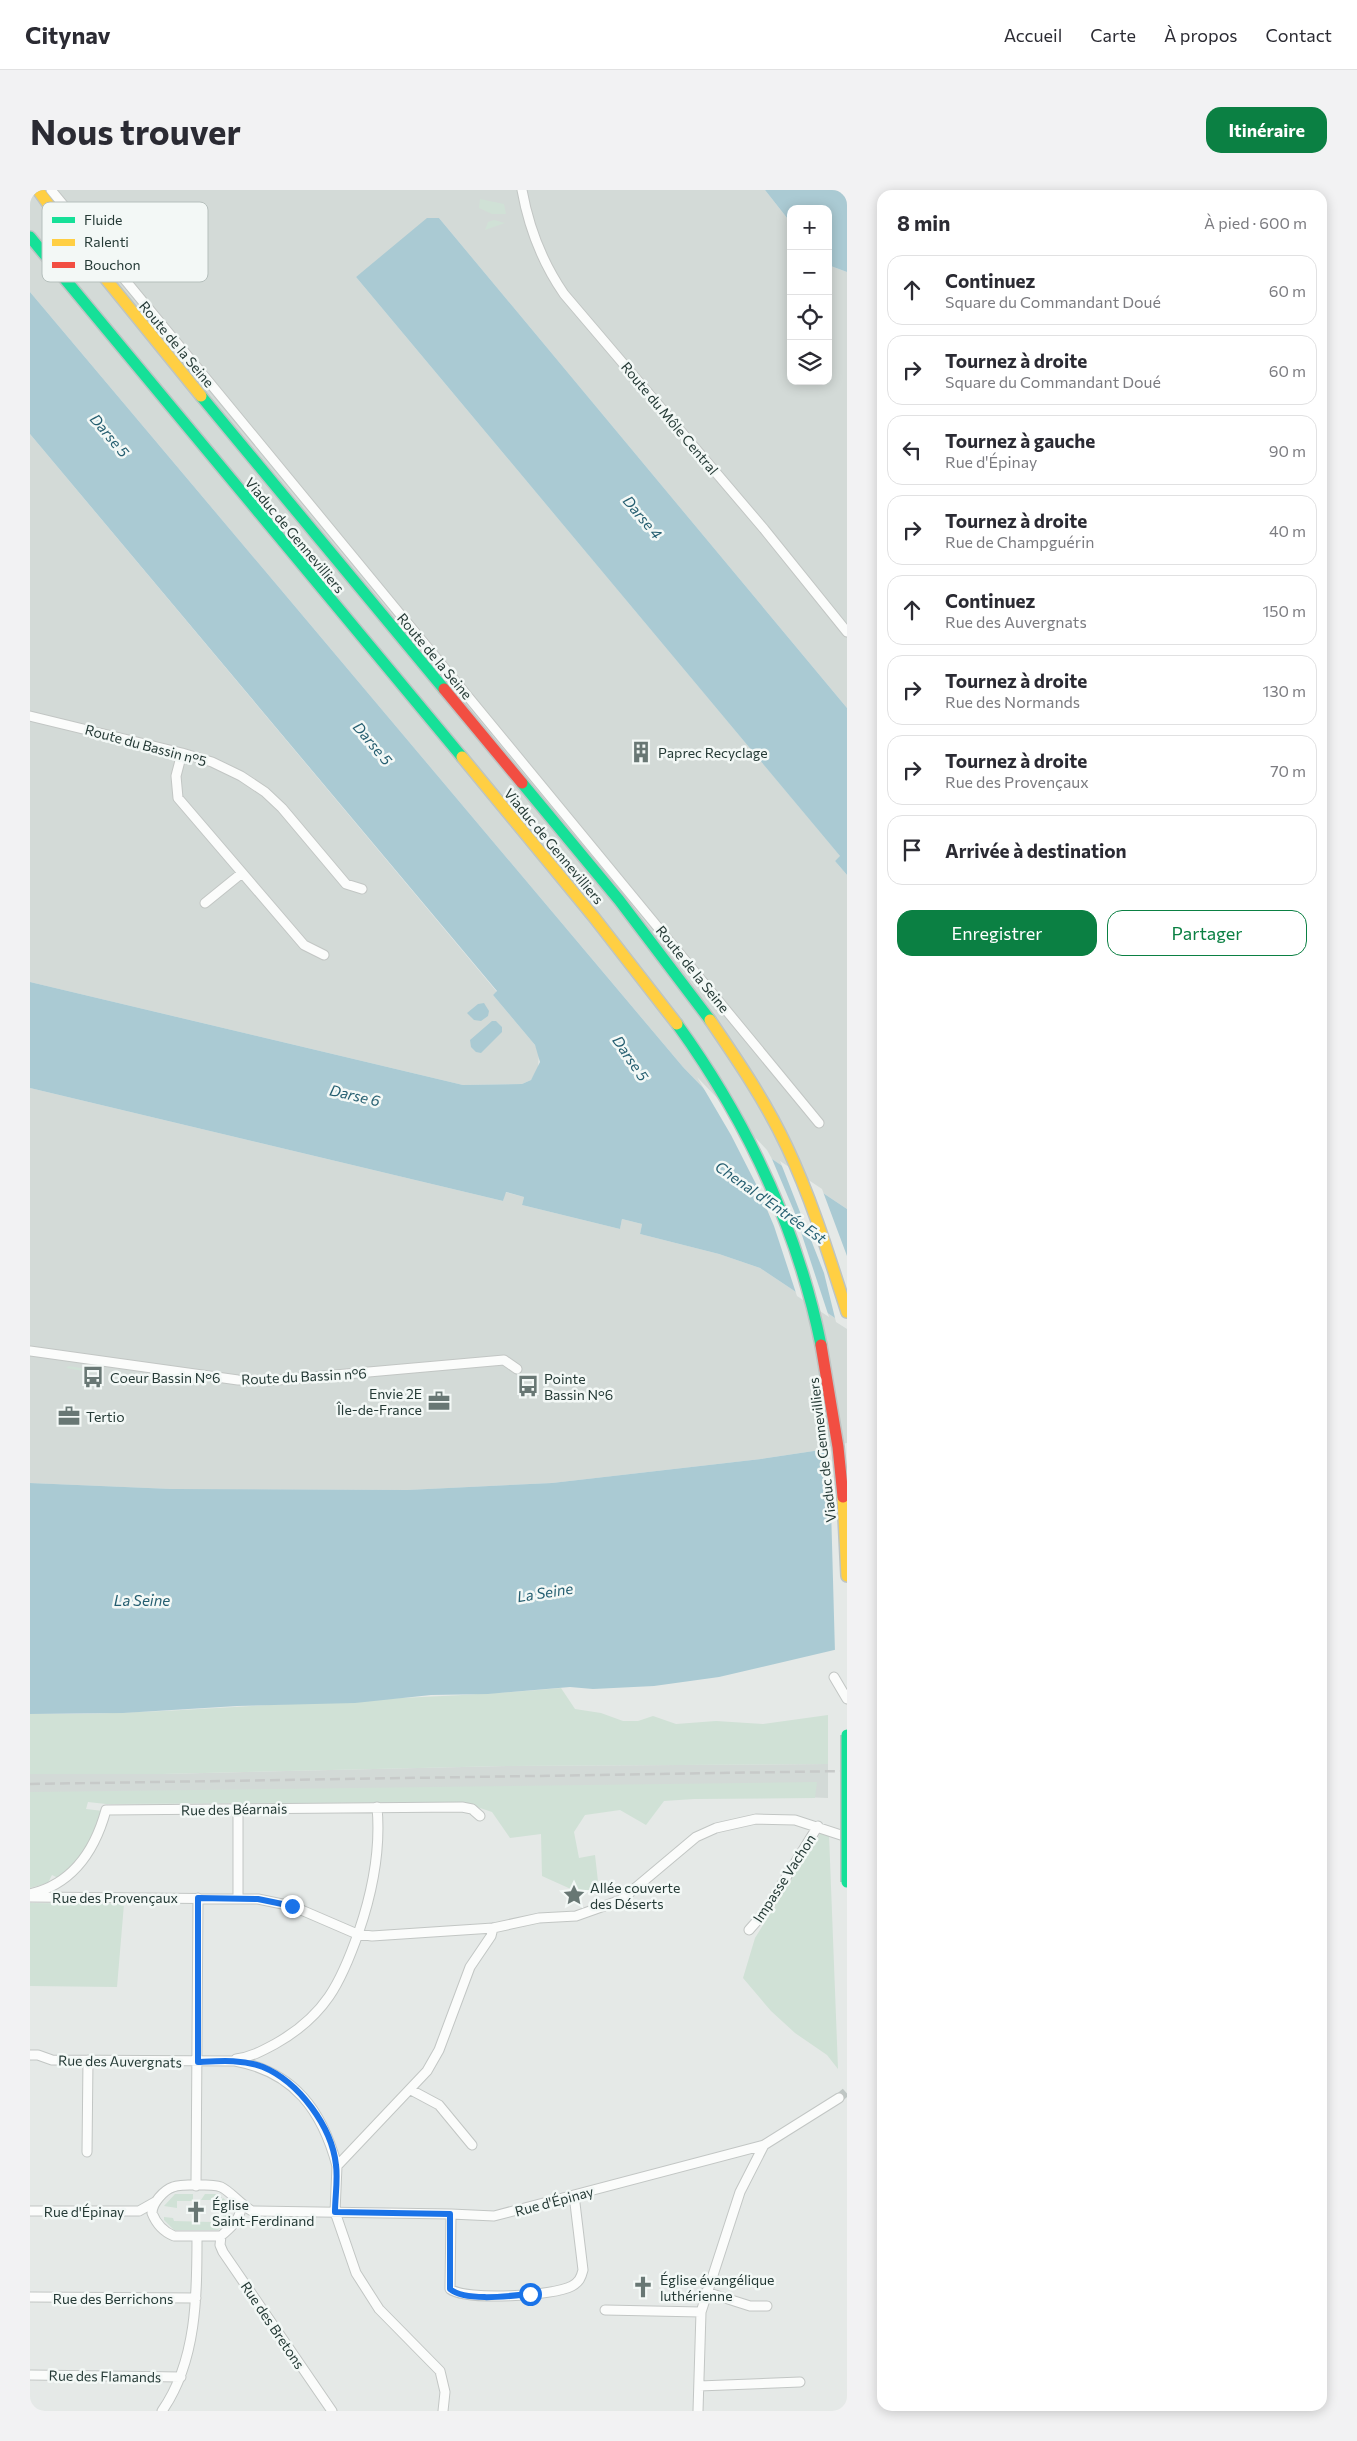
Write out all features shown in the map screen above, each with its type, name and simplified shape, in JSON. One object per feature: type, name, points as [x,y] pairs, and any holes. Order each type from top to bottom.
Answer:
[{"type":"highway","points":[[38,190],[47,202]]},
{"type":"highway","points":[[30,198],[42,212]]},
{"type":"highway","name":"Viaduc de Gennevilliers","points":[[30,237],[42,251]]},
{"type":"highway","name":"Viaduc de Gennevilliers","points":[[67,282],[593,916],[659,998],[718,1084],[762,1163],[790,1233],[817,1317],[834,1402],[845,1511],[847,1576]]},
{"type":"highway","name":"Viaduc de Gennevilliers","points":[[108,282],[284,498],[618,900],[694,996],[750,1079],[787,1148],[822,1231],[847,1312]]},
{"type":"highway","points":[[847,1735],[847,1890]]},
{"type":"street","name":"Route de la Seine","points":[[51,190],[61,202]]},
{"type":"street","name":"Route du Môle Central","points":[[522,190],[527,215],[539,253],[564,294],[764,529],[847,632]]},
{"type":"street","name":"Route de la Seine","points":[[127,282],[819,1123]]},
{"type":"street","name":"Route du Bassin n°5","points":[[30,716],[182,752],[212,762],[265,792],[282,808],[346,884],[362,890]]},
{"type":"street","points":[[182,752],[176,776],[178,798],[304,945],[324,955]]},
{"type":"street","points":[[205,903],[242,874]]},
{"type":"street","name":"Route du Bassin n°6","points":[[30,1351],[238,1380],[267,1381],[504,1360],[517,1368]]},
{"type":"street","points":[[834,1677],[847,1699]]},
{"type":"street","points":[[214,2061],[255,2055],[296,2032],[335,1989],[346,1970],[358,1934],[375,1868],[378,1825],[377,1807]]},
{"type":"street","name":"Rue des Béarnais","points":[[30,1895],[64,1878],[83,1862],[98,1834],[106,1810],[462,1807],[472,1809],[480,1816]]},
{"type":"street","points":[[238,1809],[238,1898]]},
{"type":"street","name":"Rue des Provençaux","points":[[30,1895],[238,1898],[292,1906],[358,1934],[372,1936],[492,1928],[539,1918],[576,1916],[621,1900],[696,1837],[716,1828],[756,1819],[776,1818],[818,1826],[847,1837]]},
{"type":"street","name":"Impasse Vachon","points":[[749,1930],[764,1912],[818,1826]]},
{"type":"street","points":[[196,2186],[198,1898]]},
{"type":"street","points":[[336,2166],[411,2090],[427,2071],[439,2050],[470,1967],[491,1936],[492,1928]]},
{"type":"street","name":"Rue des Auvergnats","points":[[30,2055],[38,2055],[52,2060],[235,2061],[263,2067],[290,2086],[318,2117],[326,2133],[336,2166],[335,2212]]},
{"type":"street","points":[[87,2152],[88,2060]]},
{"type":"street","points":[[411,2090],[439,2105],[472,2145]]},
{"type":"street","name":"Rue d'Épinay","points":[[241,2206],[252,2212],[494,2216],[764,2145],[838,2098]]},
{"type":"street","points":[[698,2411],[701,2312],[740,2192],[764,2145]]},
{"type":"street","points":[[236,2222],[241,2214],[241,2206],[221,2187],[172,2187],[155,2202],[152,2209],[155,2220],[168,2234],[197,2237],[221,2236],[236,2222],[252,2212]]},
{"type":"street","points":[[450,2214],[450,2289],[462,2295],[508,2296],[530,2294],[571,2287],[582,2277],[583,2270],[574,2195]]},
{"type":"street","name":"Rue d'Épinay","points":[[30,2211],[139,2211],[155,2202]]},
{"type":"street","name":"Rue d'Épinay","points":[[139,2211],[155,2220]]},
{"type":"street","points":[[335,2212],[356,2273],[379,2309],[440,2372],[445,2392],[443,2411]]},
{"type":"street","name":"Rue des Bretons","points":[[221,2236],[220,2245],[223,2252],[332,2411]]},
{"type":"street","points":[[162,2411],[180,2376],[191,2335],[196,2298],[197,2237]]},
{"type":"street","points":[[706,2292],[750,2306],[767,2306]]},
{"type":"street","name":"Rue des Berrichons","points":[[30,2297],[196,2298]]},
{"type":"street","points":[[605,2310],[701,2312]]},
{"type":"street","name":"Rue des Flamands","points":[[30,2375],[180,2376]]},
{"type":"street","points":[[699,2386],[800,2382]]},
{"type":"shaded area","points":[[30,190],[765,190],[787,218],[787,385],[832,385],[832,266],[847,272],[847,708],[439,218],[356,277],[841,857],[835,861],[847,875],[847,1209],[772,1159],[683,1067],[30,292]]},
{"type":"shaded area","points":[[30,434],[497,992],[493,995],[535,1045],[539,1054],[538,1069],[531,1080],[522,1084],[463,1085],[30,982]]},
{"type":"shaded area","points":[[30,1088],[503,1201],[505,1192],[524,1197],[522,1205],[620,1229],[622,1219],[642,1224],[640,1234],[719,1254],[760,1268],[847,1326],[847,1446],[761,1459],[552,1483],[407,1490],[172,1489],[30,1483]]},
{"type":"shaded area","points":[[828,1764],[828,1798],[775,1796],[30,1800],[30,1774],[162,1774],[506,1766]]},
{"type":"green space","points":[[480,199],[504,204],[506,214],[492,214],[479,208]]},
{"type":"green space","points":[[494,220],[505,223],[485,230],[488,222]]},
{"type":"green space","points":[[69,1366],[93,1370],[94,1373],[66,1368]]},
{"type":"green space","points":[[561,1688],[575,1709],[601,1713],[623,1721],[638,1721],[653,1716],[676,1724],[716,1721],[763,1724],[828,1715],[828,1764],[506,1766],[162,1774],[30,1774],[30,1714],[166,1711]]},
{"type":"green space","points":[[817,1782],[815,1798],[664,1801],[646,1825],[620,1810],[585,1815],[574,1832],[579,1858],[595,1855],[599,1890],[573,1890],[542,1876],[541,1834],[510,1838],[492,1812],[462,1802],[106,1804],[88,1802],[86,1809],[103,1811],[90,1847],[60,1879],[52,1875],[48,1883],[30,1888],[30,1792]]},
{"type":"green space","points":[[820,1834],[829,1834],[838,2069],[827,2055],[795,2033],[771,2011],[743,1978],[755,1938]]},
{"type":"green space","points":[[30,1903],[124,1904],[117,1987],[30,1986]]},
{"type":"green space","points":[[175,2194],[193,2194],[193,2201],[177,2201],[177,2208],[164,2206]]},
{"type":"green space","points":[[205,2194],[218,2194],[222,2198],[219,2200],[201,2200]]},
{"type":"green space","points":[[223,2198],[229,2203],[229,2219],[218,2230],[174,2230],[164,2220],[164,2217],[173,2218],[174,2221],[211,2222],[211,2224],[217,2224],[223,2219],[223,2205],[220,2202]]},
{"type":"water","points":[[765,190],[847,190],[847,272],[832,266],[832,205],[787,205],[787,218]]},
{"type":"water","name":"Darse 4","points":[[427,218],[439,218],[847,708],[847,875],[835,861],[840,856],[356,277]]},
{"type":"water","points":[[30,292],[683,1067],[772,1159],[847,1209],[847,1326],[760,1268],[719,1254],[640,1234],[642,1224],[622,1219],[620,1229],[522,1205],[524,1197],[506,1192],[503,1201],[30,1088],[30,982],[463,1085],[522,1084],[531,1080],[540,1062],[535,1045],[493,995],[497,991],[30,434]]},
{"type":"water","points":[[484,1003],[489,1011],[488,1016],[481,1021],[474,1020],[467,1013],[478,1004]]},
{"type":"water","points":[[492,1021],[496,1021],[502,1027],[502,1032],[481,1053],[476,1052],[471,1047],[470,1040]]},
{"type":"water","name":"La Seine","points":[[847,1446],[847,1647],[719,1677],[654,1686],[593,1689],[570,1687],[488,1694],[431,1695],[355,1703],[237,1706],[123,1713],[30,1714],[30,1483],[172,1489],[407,1490],[552,1483],[761,1459]]},
{"type":"pier","points":[[697,1077],[767,1150],[772,1159],[794,1211],[829,1317],[797,1296],[774,1226],[757,1186],[731,1135]]},
{"type":"pier","points":[[780,1161],[822,1189],[847,1256],[847,1329],[836,1322],[824,1273]]},
{"type":"pier","points":[[847,1443],[847,1650],[835,1653],[831,1507],[827,1447]]},
{"type":"tunnel","points":[[839,2098],[847,2091]]},
{"type":"railway","points":[[30,1784],[847,1771]]},
{"type":"traffic: fast","points":[[30,237],[42,251]]},
{"type":"traffic: fast","points":[[67,282],[462,757]]},
{"type":"traffic: fast","points":[[201,396],[444,689]]},
{"type":"traffic: fast","points":[[522,783],[619,900],[710,1020]]},
{"type":"traffic: fast","points":[[677,1024],[726,1098],[766,1177],[798,1259],[811,1301],[821,1345]]},
{"type":"traffic: fast","points":[[847,1735],[847,1882]]},
{"type":"traffic: slow","points":[[38,190],[47,202]]},
{"type":"traffic: slow","points":[[108,282],[201,396]]},
{"type":"traffic: slow","points":[[462,757],[593,916],[677,1024]]},
{"type":"traffic: slow","points":[[710,1020],[761,1098],[787,1147],[827,1249],[847,1312]]},
{"type":"traffic: slow","points":[[843,1497],[847,1576]]},
{"type":"traffic: jam","points":[[444,689],[522,783]]},
{"type":"traffic: jam","points":[[821,1345],[838,1447],[843,1497]]},
{"type":"place","name":"Paprec Recyclage","points":[[641,752]]},
{"type":"place","name":"Coeur Bassin N°6","points":[[93,1377]]},
{"type":"place","name":"Pointe Bassin N°6","points":[[528,1386]]},
{"type":"place","name":"Envie 2E Île-de-France","points":[[439,1401]]},
{"type":"place","name":"Tertio","points":[[69,1416]]},
{"type":"place","name":"Allée couverte des Déserts","points":[[574,1895]]},
{"type":"place","name":"Église Saint-Ferdinand","points":[[196,2212]]},
{"type":"place","name":"Église évangélique luthérienne","points":[[643,2287]]},
{"type":"route","points":[[292,1906],[258,1899],[198,1898],[198,2062],[235,2061],[263,2067],[306,2100],[318,2117],[332,2150],[336,2166],[335,2212],[450,2214],[450,2289],[462,2295],[508,2296],[530,2294]]},
{"type":"water label","name":"Darse 5","points":[[110,435]]},
{"type":"water label","name":"Darse 5","points":[[373,743]]},
{"type":"water label","name":"Darse 5","points":[[631,1058]]},
{"type":"water label","name":"Darse 6","points":[[355,1095]]},
{"type":"water label","name":"Chenal d'Entrée Est","points":[[771,1202]]}]
